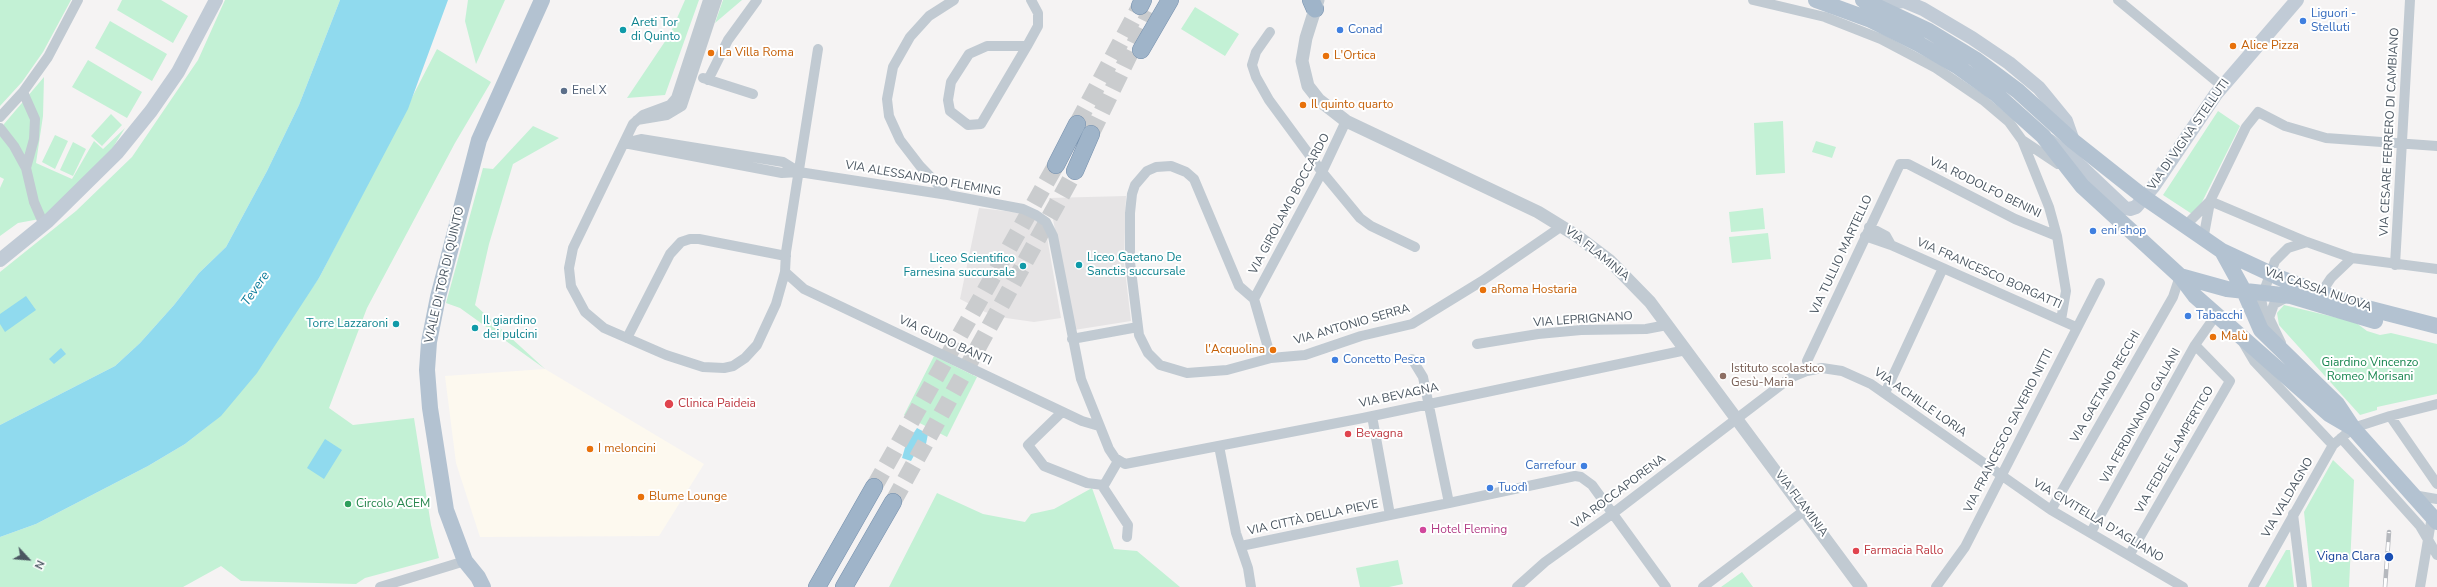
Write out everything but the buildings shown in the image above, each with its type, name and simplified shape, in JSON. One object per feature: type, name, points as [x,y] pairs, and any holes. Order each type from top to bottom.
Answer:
[{"type":"highway","points":[[1141,50],[1170,0]]},
{"type":"highway","points":[[1056,165],[1077,124]]},
{"type":"highway","points":[[1075,171],[1092,134]]},
{"type":"highway","points":[[817,587],[874,487]]},
{"type":"highway","points":[[844,587],[892,502]]},
{"type":"highway","points":[[810,587],[848,532]]},
{"type":"main road","points":[[0,260],[44,225],[117,153],[151,111],[182,65],[216,0]]},
{"type":"main road","name":"VIALE DI TOR DI QUINTO","points":[[471,587],[465,561],[446,510],[438,466],[428,376],[430,331],[481,133],[542,0]]},
{"type":"main road","points":[[1816,0],[1871,6],[1898,0],[1914,4],[1943,19],[1993,52],[2024,75],[2061,114],[2070,130],[2073,142]]},
{"type":"main road","name":"VIA DI VIGNA STELLUTI","points":[[2145,198],[2222,86],[2297,0]]},
{"type":"main road","points":[[1871,6],[1996,94],[2044,136],[2070,156],[2125,208],[2134,209],[2145,198]]},
{"type":"main road","name":"VIA CASSIA NUOVA","points":[[1871,6],[1929,31],[1975,59],[2018,91],[2073,142],[2145,198],[2184,227],[2222,251],[2269,274],[2321,293],[2371,309],[2437,326]]},
{"type":"main road","points":[[2044,136],[2079,183],[2136,238],[2180,276],[2191,292],[2329,414],[2347,433],[2413,494],[2435,519]]},
{"type":"main road","points":[[2222,251],[2244,291],[2260,330],[2337,404],[2347,433]]},
{"type":"main road","name":"VIA CASSIA NUOVA","points":[[2180,276],[2210,285],[2244,291],[2291,296],[2437,337]]},
{"type":"main road","name":"VIALE DI TOR DI QUINTO","points":[[465,561],[478,577],[483,587]]},
{"type":"street","points":[[0,117],[23,92],[57,43],[78,0]]},
{"type":"street","points":[[708,0],[676,98],[670,105],[648,112],[636,120],[577,237],[570,258],[568,274],[578,302],[588,316],[604,328],[693,366],[730,367],[745,358],[762,338],[779,296],[785,272],[786,256],[818,49]]},
{"type":"street","points":[[636,120],[648,120],[678,110],[684,103],[717,0]]},
{"type":"street","points":[[708,80],[728,40],[757,0]]},
{"type":"street","points":[[948,195],[920,166],[900,140],[889,116],[887,99],[893,67],[910,37],[929,16],[954,0]]},
{"type":"street","points":[[1027,46],[981,47],[969,54],[954,73],[948,94],[947,107],[950,111],[968,125],[981,124],[1027,46],[1038,22],[1037,10],[1031,0]]},
{"type":"street","points":[[1752,0],[1825,17],[1881,39],[1930,65],[1971,91],[2009,122],[2022,140],[2049,207],[2057,236],[2066,291],[2061,320]]},
{"type":"street","name":"VIA CESARE FERRERO DI CAMBIANO","points":[[2395,265],[2410,0]]},
{"type":"street","points":[[2121,1],[2222,86]]},
{"type":"street","name":"VIA FLAMINIA","points":[[1315,3],[1303,52],[1303,72],[1308,86],[1319,100],[1346,120],[1506,196],[1562,226],[1598,252],[1631,280],[1686,350],[1861,587]]},
{"type":"street","points":[[1825,17],[1834,14],[1840,3]]},
{"type":"street","points":[[1871,6],[1881,39]]},
{"type":"street","points":[[1270,32],[1256,52],[1252,62],[1253,71],[1269,100],[1322,172],[1360,218],[1371,226],[1415,247]]},
{"type":"street","points":[[693,75],[753,94]]},
{"type":"street","points":[[23,92],[34,119],[34,139],[26,168]]},
{"type":"street","points":[[2203,240],[2210,201],[2246,127],[2258,112],[2285,126],[2318,136],[2437,146]]},
{"type":"street","name":"VIA GIROLAMO BOCCARDO","points":[[1254,299],[1322,172],[1346,120]]},
{"type":"street","points":[[0,128],[14,146],[26,168],[34,202],[44,225]]},
{"type":"street","name":"VIA ALESSANDRO FLEMING","points":[[624,143],[641,139],[783,162],[799,172],[948,195],[1023,209],[1040,218],[1048,225],[1053,236],[1072,339]]},
{"type":"street","points":[[2022,140],[2048,156],[2079,183]]},
{"type":"street","name":"VIA RODOLFO BENINI","points":[[1902,163],[1908,164],[2015,219],[2057,236]]},
{"type":"street","name":"VIA TULLIO MARTELLO","points":[[1807,361],[1898,166],[1902,163]]},
{"type":"street","name":"VIA ANTONIO SERRA","points":[[1254,299],[1239,286],[1194,179],[1176,167],[1156,167],[1141,176],[1132,194],[1130,262],[1138,327],[1141,342],[1153,360],[1160,365],[1180,372],[1194,373],[1227,370],[1271,358],[1305,355],[1361,336],[1412,324],[1482,281],[1562,226]]},
{"type":"street","points":[[2184,227],[2210,201]]},
{"type":"street","points":[[2210,201],[2307,242],[2352,258],[2395,265],[2437,269]]},
{"type":"street","name":"VIA FRANCESCO BORGATTI","points":[[1867,232],[1886,236],[1891,245],[2076,327]]},
{"type":"street","points":[[627,338],[670,254],[681,242],[690,239],[699,239],[786,256]]},
{"type":"street","points":[[2291,360],[2262,308],[2262,293],[2274,261],[2284,250],[2307,242]]},
{"type":"street","points":[[2321,293],[2330,278],[2352,258]]},
{"type":"street","points":[[1885,393],[1943,268]]},
{"type":"street","name":"VIA GUIDO BANTI","points":[[785,272],[804,289],[1062,412],[1098,426]]},
{"type":"street","name":"VIA GAETANO RECCHI","points":[[2051,510],[2173,297],[2180,276]]},
{"type":"street","name":"VIA FRANCESCO SAVERIO NITTI","points":[[1936,587],[1960,555],[2100,282]]},
{"type":"street","points":[[2269,320],[2274,304],[2281,299],[2291,296]]},
{"type":"street","points":[[1254,299],[1271,358]]},
{"type":"street","name":"VIA FERDINANDO GALIANI","points":[[2091,532],[2195,345],[2216,315]]},
{"type":"street","name":"VIA LEPRIGNANO","points":[[1477,344],[1538,334],[1581,330],[1646,329],[1667,325]]},
{"type":"street","points":[[1103,486],[1118,460],[1109,449],[1098,426],[1078,370],[1072,339],[1138,327]]},
{"type":"street","points":[[2238,334],[2254,361],[2333,445]]},
{"type":"street","name":"VIA FEDELE LAMPERTICO","points":[[2130,554],[2230,381],[2195,345]]},
{"type":"street","name":"VIA BEVAGNA","points":[[1118,460],[1129,464],[1372,416],[1428,403],[1686,350]]},
{"type":"street","points":[[1412,358],[1422,377],[1449,503],[1575,476],[1589,482],[1666,587]]},
{"type":"street","name":"VIA ACHILLE LORIA","points":[[1737,419],[1790,378],[1814,369],[1835,369],[1848,373],[1885,393],[2000,476]]},
{"type":"street","points":[[2437,404],[2390,416],[2347,433],[2420,526],[2437,555]]},
{"type":"street","points":[[1062,412],[1028,445],[1044,466],[1087,483],[1103,486],[1128,525],[1127,537]]},
{"type":"street","points":[[1372,416],[1390,515]]},
{"type":"street","points":[[2390,416],[2437,484]]},
{"type":"street","name":"VIA ROCCAPORENA","points":[[1517,587],[1545,562],[1612,514],[1737,419]]},
{"type":"street","name":"VIA VALDAGNO","points":[[2253,587],[2333,445],[2347,433]]},
{"type":"street","points":[[1219,446],[1236,533],[1241,546],[1251,587]]},
{"type":"street","name":"VIA CIVITELLA D'AGLIANO","points":[[2000,476],[2051,510],[2130,554],[2183,587]]},
{"type":"street","points":[[2413,494],[2437,499]]},
{"type":"street","name":"VIA CITTÀ DELLA PIEVE","points":[[1241,546],[1449,503]]},
{"type":"street","points":[[1703,587],[1805,510]]},
{"type":"street","points":[[2293,514],[2302,587]]},
{"type":"street","points":[[2420,587],[2428,541],[2435,519]]},
{"type":"street","points":[[380,587],[465,561]]},
{"type":"shaded area","points":[[1126,196],[1124,262],[1131,321],[1074,330],[1049,198]]},
{"type":"shaded area","points":[[979,208],[1023,213],[1036,220],[1046,231],[1061,318],[1034,322],[1006,318],[985,312],[960,299]]},
{"type":"shaded area","points":[[545,369],[704,464],[659,536],[480,537],[456,463],[445,376]]},
{"type":"green space","points":[[0,0],[71,0],[43,52],[22,82],[0,106]]},
{"type":"green space","points":[[122,0],[161,0],[188,16],[173,43],[117,10]]},
{"type":"green space","points":[[225,0],[340,0],[299,105],[267,171],[226,247],[199,273],[174,305],[140,343],[115,366],[0,425],[0,272],[76,211],[132,157],[198,60]]},
{"type":"green space","points":[[468,0],[505,0],[476,64],[465,21]]},
{"type":"green space","points":[[685,0],[699,0],[665,95],[627,98],[670,34]]},
{"type":"green space","points":[[723,0],[742,0],[715,23]]},
{"type":"green space","points":[[1195,7],[1239,34],[1225,56],[1181,29]]},
{"type":"green space","points":[[110,21],[167,54],[152,81],[95,48]]},
{"type":"green space","points":[[437,49],[491,82],[455,143],[367,308],[329,408],[353,425],[414,418],[431,525],[439,558],[365,578],[356,584],[241,581],[221,566],[183,587],[0,587],[0,537],[36,524],[148,466],[185,444],[213,422],[319,278]]},
{"type":"green space","points":[[88,60],[142,92],[127,118],[72,87]]},
{"type":"green space","points":[[44,77],[43,116],[36,163],[72,179],[94,141],[103,149],[125,128],[107,157],[45,218],[18,223],[0,236],[0,188],[4,179],[0,177],[0,133],[4,124]]},
{"type":"green space","points":[[2218,111],[2240,126],[2200,206],[2192,214],[2163,195]]},
{"type":"green space","points":[[111,114],[122,125],[102,146],[91,136]]},
{"type":"green space","points":[[1783,121],[1785,173],[1756,175],[1754,123]]},
{"type":"green space","points":[[533,126],[559,138],[513,164],[489,244],[475,305],[545,369],[460,308],[446,303],[483,168],[493,169]]},
{"type":"green space","points":[[55,135],[68,141],[55,169],[42,162]]},
{"type":"green space","points":[[1816,141],[1836,147],[1832,158],[1812,152]]},
{"type":"green space","points":[[73,142],[86,149],[73,176],[60,170]]},
{"type":"green space","points":[[1763,208],[1765,229],[1731,232],[1729,212]]},
{"type":"green space","points":[[1768,233],[1771,259],[1732,263],[1729,237]]},
{"type":"green space","name":"Giardino Vincenzo Romeo Morisani","points":[[2284,305],[2355,322],[2367,331],[2380,335],[2391,333],[2437,344],[2437,394],[2377,407],[2377,410],[2360,415],[2279,325],[2277,313]]},
{"type":"green space","points":[[934,356],[977,377],[947,437],[904,415]]},
{"type":"green space","points":[[2333,460],[2354,480],[2349,587],[2312,587],[2304,512]]},
{"type":"green space","points":[[1092,488],[1114,549],[1137,551],[1180,587],[889,587],[937,493],[983,514],[1025,522],[1031,514],[1054,509]]},
{"type":"green space","points":[[2286,550],[2290,550],[2294,587],[2265,587]]},
{"type":"green space","points":[[1398,560],[1403,584],[1389,587],[1360,587],[1356,568]]},
{"type":"green space","points":[[1742,572],[1753,587],[1721,587]]},
{"type":"water","name":"Tevere","points":[[340,0],[448,0],[408,109],[319,278],[257,373],[221,416],[185,444],[148,466],[36,524],[0,537],[0,425],[115,366],[140,343],[174,305],[199,273],[226,247],[267,171],[299,105]]},
{"type":"water","points":[[26,296],[36,310],[5,332],[0,324],[0,314]]},
{"type":"water","points":[[61,348],[66,354],[54,364],[49,359]]},
{"type":"water","points":[[917,428],[928,434],[924,454],[918,453],[917,450],[911,461],[902,458],[906,444]]},
{"type":"water","points":[[325,439],[342,450],[324,479],[307,468]]},
{"type":"tunnel","points":[[1077,124],[1140,6]]},
{"type":"tunnel","points":[[1091,134],[1150,12]]},
{"type":"tunnel","points":[[874,487],[1056,165]]},
{"type":"tunnel","points":[[893,502],[1075,171]]},
{"type":"railway","points":[[2385,587],[2389,532]]},
{"type":"place","name":"Liguori - Stelluti","points":[[2303,21]]},
{"type":"place","name":"Areti Tor di Quinto","points":[[623,30]]},
{"type":"place","name":"Conad","points":[[1340,30]]},
{"type":"place","name":"Alice Pizza","points":[[2233,46]]},
{"type":"place","name":"La Villa Roma","points":[[711,53]]},
{"type":"place","name":"L'Ortica","points":[[1326,56]]},
{"type":"place","name":"Enel X","points":[[564,91]]},
{"type":"place","name":"Il quinto quarto","points":[[1303,105]]},
{"type":"place","name":"eni shop","points":[[2093,231]]},
{"type":"place","name":"Liceo Gaetano De Sanctis succursale","points":[[1079,265]]},
{"type":"place","name":"Liceo Scientifico Farnesina succursale","points":[[1023,266]]},
{"type":"place","name":"aRoma Hostaria","points":[[1483,290]]},
{"type":"place","name":"Tabacchi","points":[[2188,316]]},
{"type":"place","name":"Torre Lazzaroni","points":[[396,324]]},
{"type":"place","name":"Il giardino dei pulcini","points":[[475,328]]},
{"type":"place","name":"Malù","points":[[2213,337]]},
{"type":"place","name":"l'Acquolina","points":[[1273,350]]},
{"type":"place","name":"Concetto Pesca","points":[[1335,360]]},
{"type":"place","name":"Istituto scolastico Gesù-Maria","points":[[1723,376]]},
{"type":"place","name":"Clinica Paideia","points":[[669,404]]},
{"type":"place","name":"Bevagna","points":[[1348,434]]},
{"type":"place","name":"I meloncini","points":[[590,449]]},
{"type":"place","name":"Carrefour","points":[[1584,466]]},
{"type":"place","name":"Tuodì","points":[[1490,488]]},
{"type":"place","name":"Blume Lounge","points":[[641,497]]},
{"type":"place","name":"Circolo ACEM","points":[[348,504]]},
{"type":"place","name":"Hotel Fleming","points":[[1423,530]]},
{"type":"place","name":"Farmacia Rallo","points":[[1856,551]]},
{"type":"place","name":"Vigna Clara","points":[[2389,557]]}]
